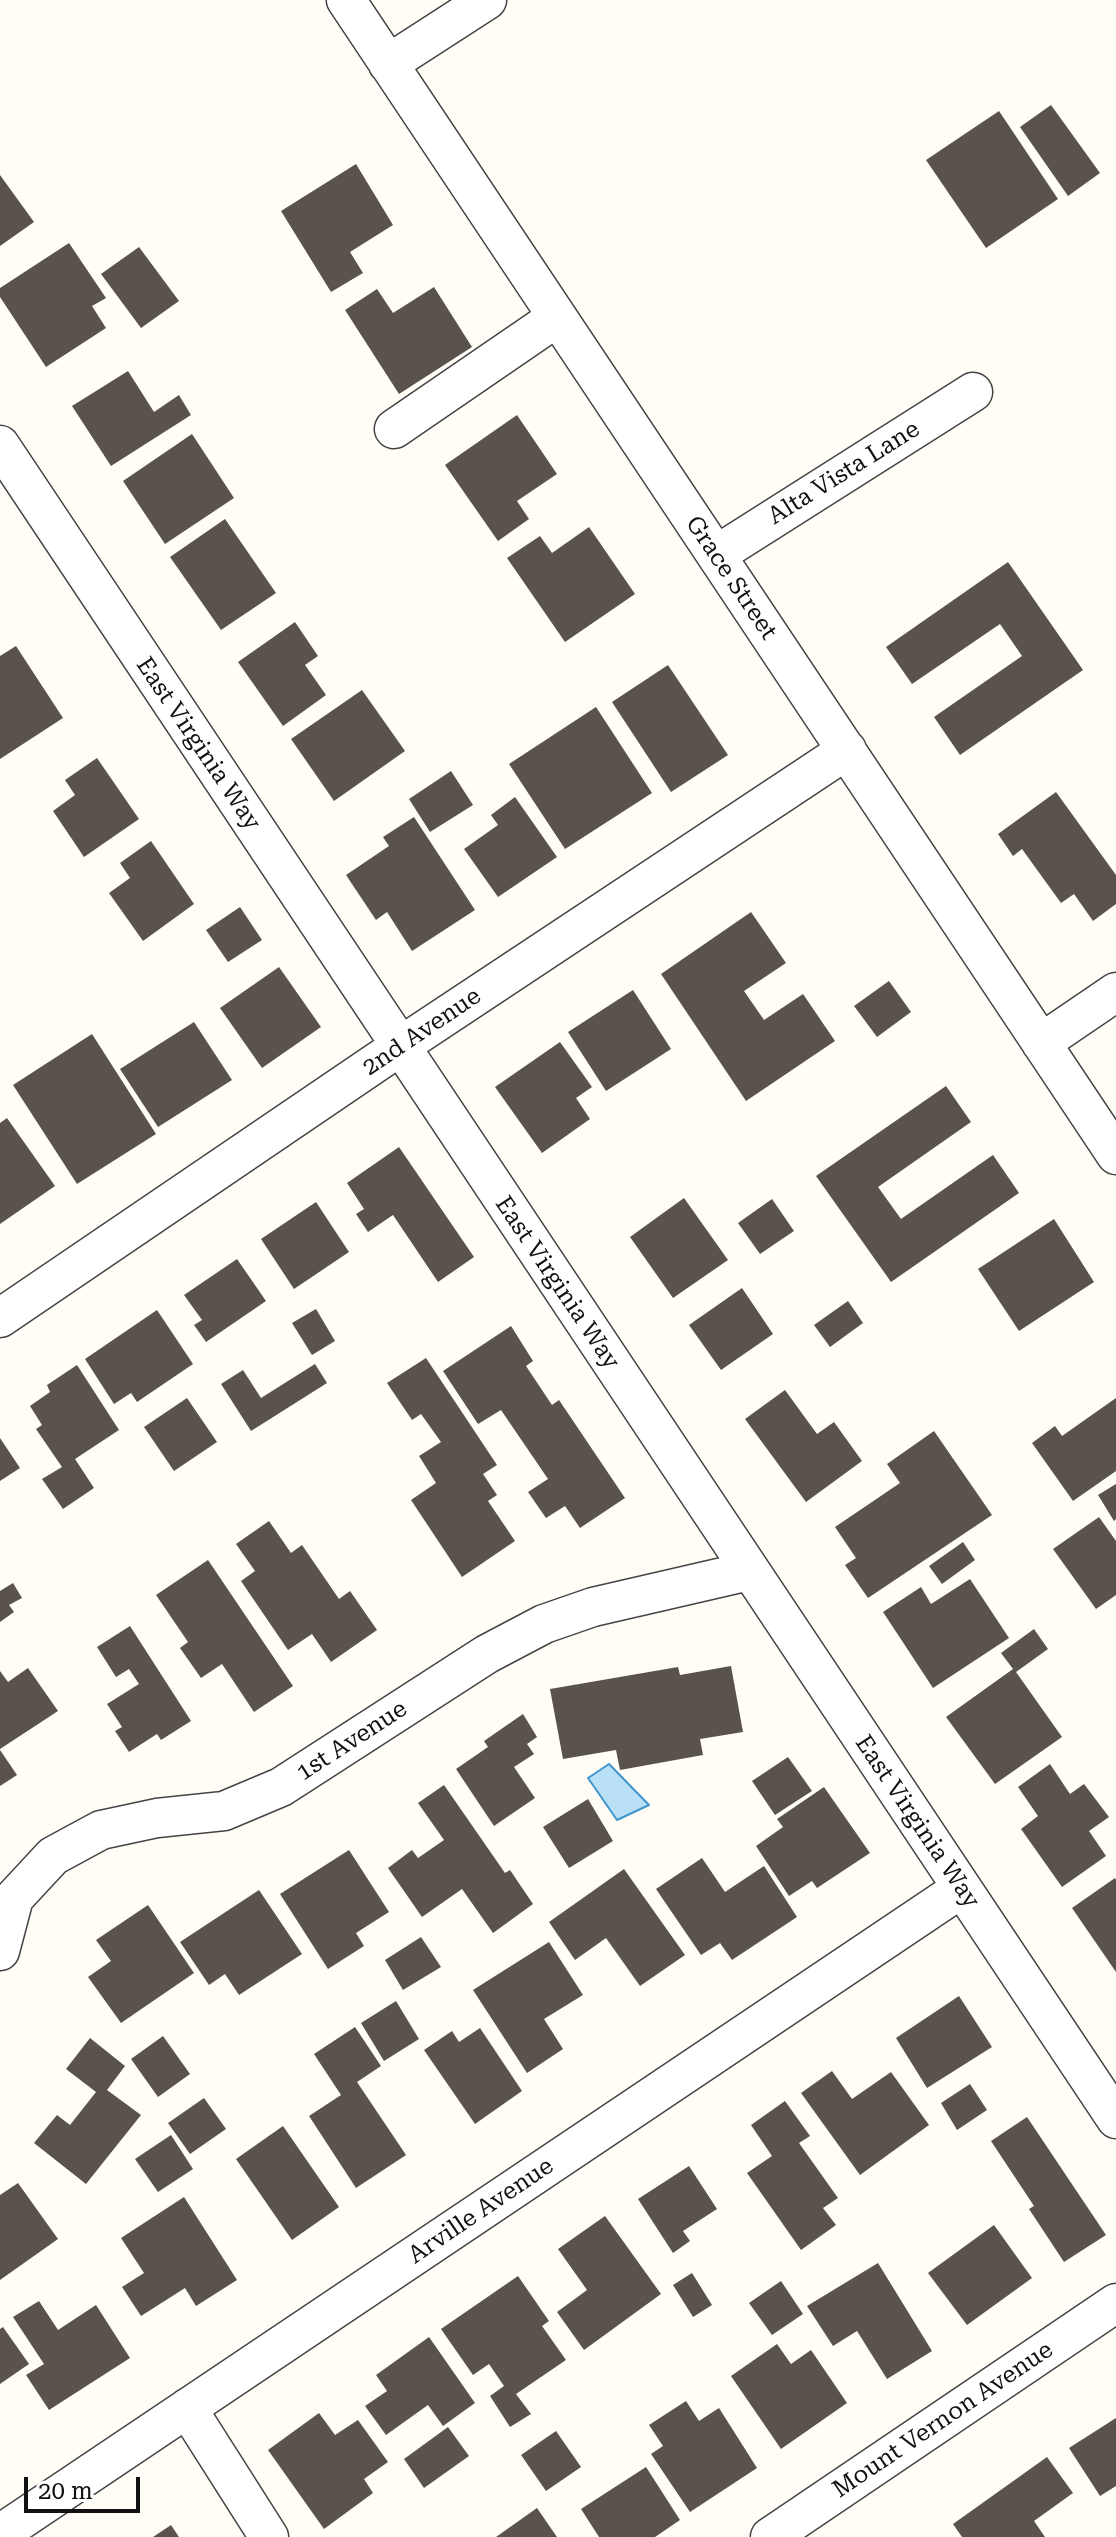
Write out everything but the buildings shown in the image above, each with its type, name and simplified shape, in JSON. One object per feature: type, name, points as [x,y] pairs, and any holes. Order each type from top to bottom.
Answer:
[{"type":"street","name":"Grace Street","points":[[346,0],[1116,1155]]},
{"type":"street","points":[[388,64],[487,0]]},
{"type":"street","points":[[394,429],[556,318]]},
{"type":"street","name":"Alta Vista Lane","points":[[716,555],[973,392]]},
{"type":"street","name":"East Virginia Way","points":[[0,445],[1116,2119]]},
{"type":"street","name":"2nd Avenue","points":[[0,1318],[399,1047],[847,750]]},
{"type":"street","points":[[1041,1043],[1116,992]]},
{"type":"street","name":"1st Avenue","points":[[0,1951],[14,1898],[53,1856],[101,1830],[157,1818],[224,1811],[281,1787],[487,1654],[544,1624],[593,1607],[749,1571]]},
{"type":"street","name":"Arville Avenue","points":[[0,2534],[962,1888]]},
{"type":"street","name":"Mount Vernon Avenue","points":[[770,2537],[1116,2303]]},
{"type":"street","points":[[187,2408],[269,2537]]},
{"type":"water","points":[[609,1764],[649,1805],[617,1820],[588,1778]]}]
